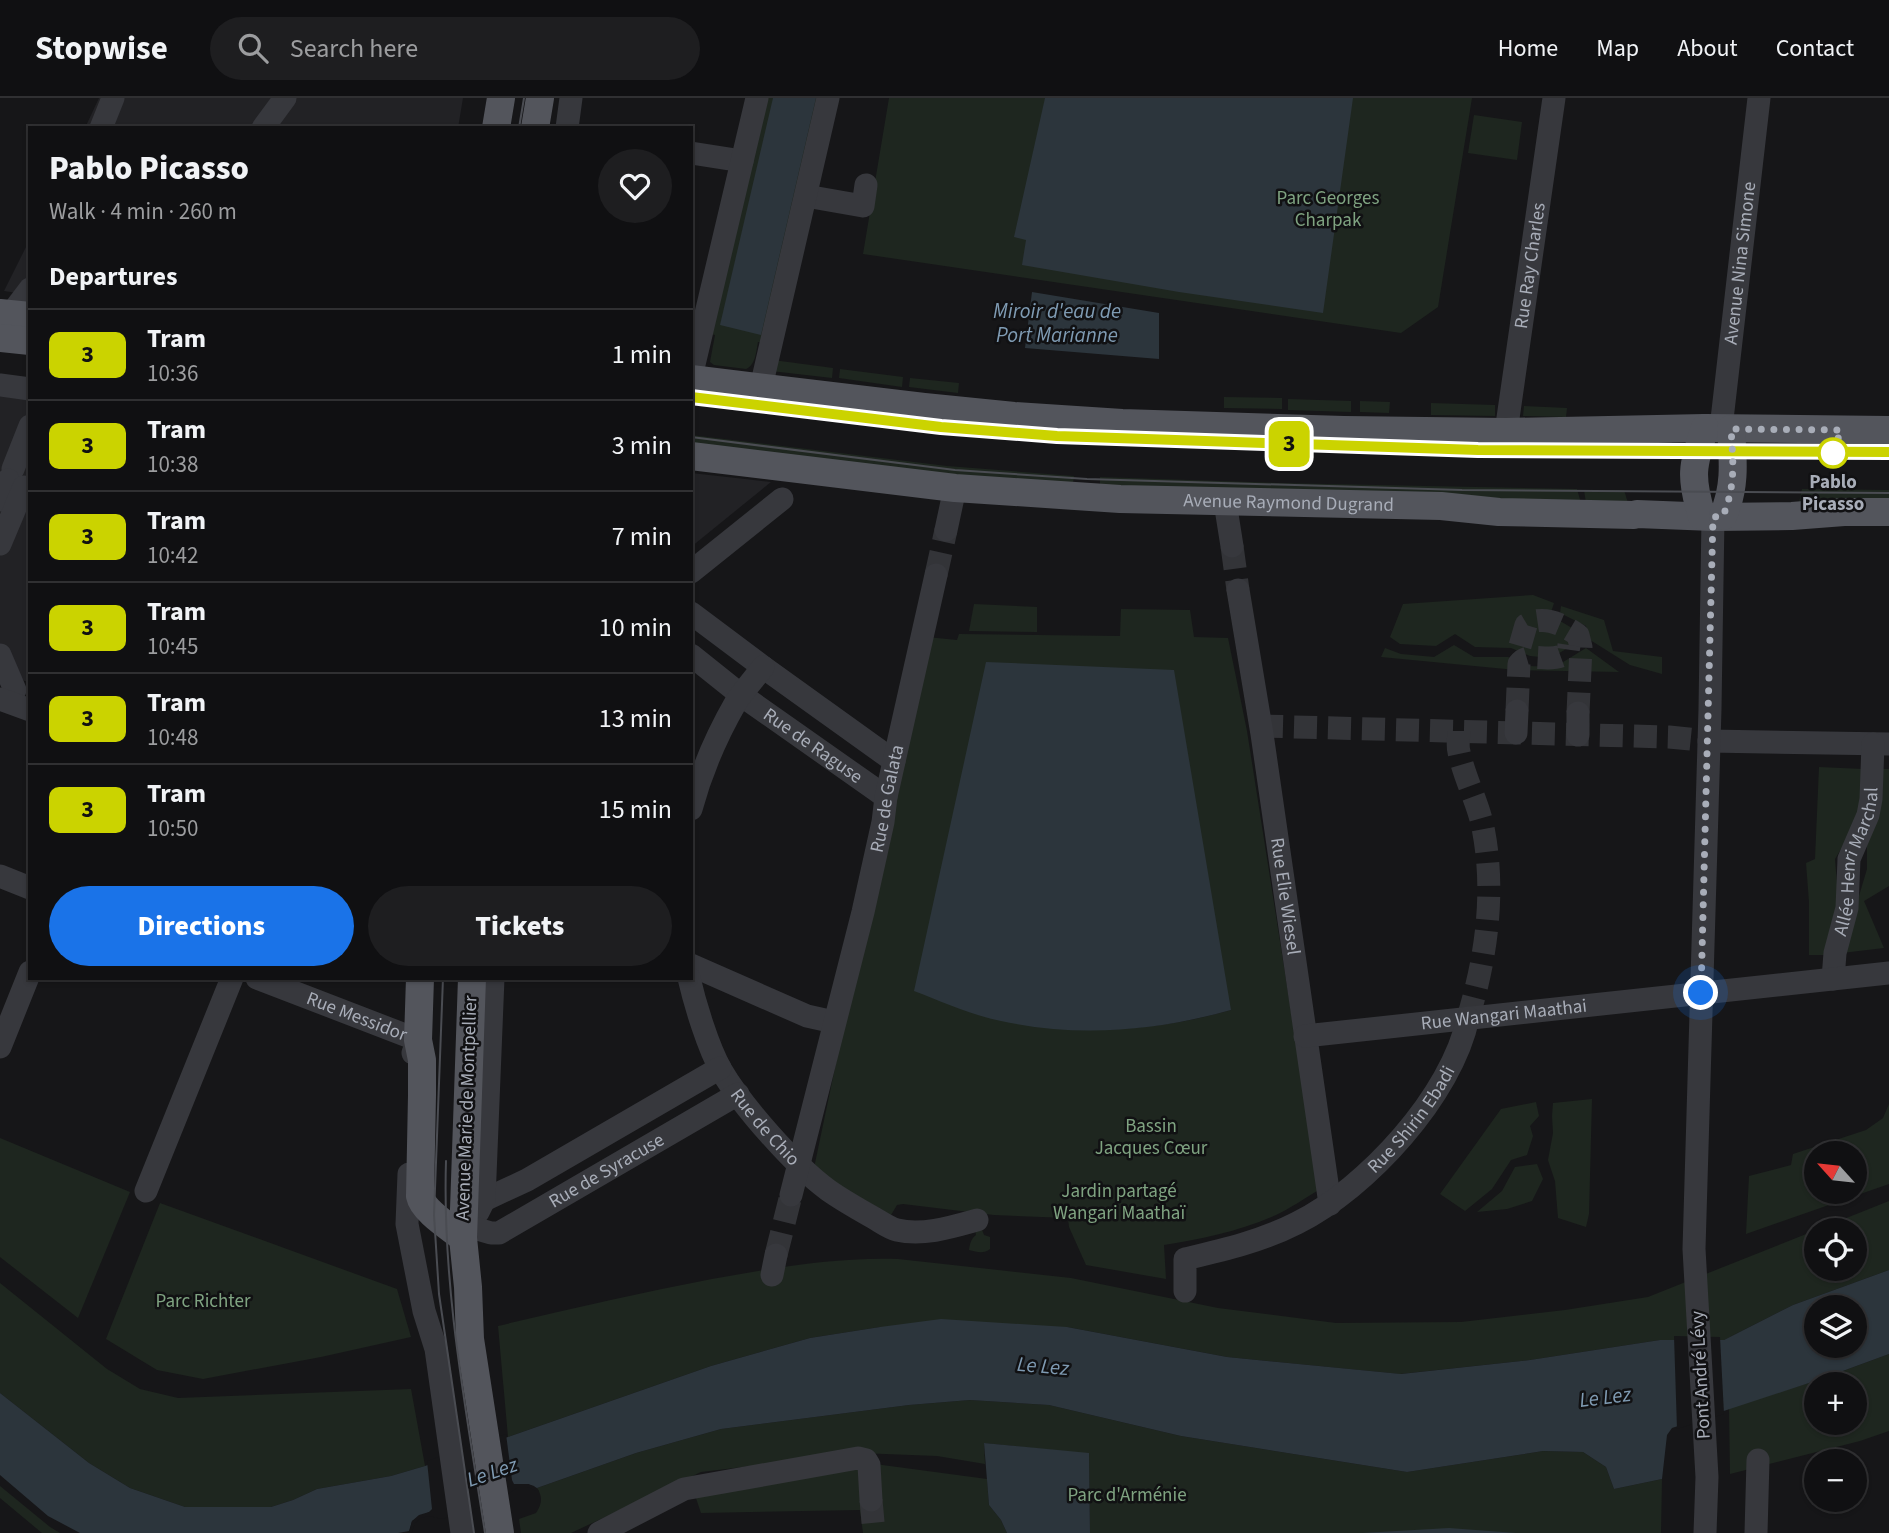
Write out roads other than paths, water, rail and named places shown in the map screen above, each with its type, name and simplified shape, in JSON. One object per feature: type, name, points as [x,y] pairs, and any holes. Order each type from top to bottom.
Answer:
[{"type":"main road","points":[[496,126],[501,98]]},
{"type":"main road","points":[[535,126],[540,98]]},
{"type":"main road","points":[[10,320],[28,339]]},
{"type":"main road","points":[[693,378],[924,407],[1122,423],[1506,432],[1719,428],[1889,430]]},
{"type":"main road","points":[[1719,428],[1734,471],[1728,505],[1713,517],[1693,483],[1693,472],[1699,445],[1719,428]]},
{"type":"main road","name":"Avenue Raymond Dugrand","points":[[693,456],[954,488],[1120,499],[1441,506],[1499,512],[1713,517],[1889,512]]},
{"type":"main road","name":"Avenue Marie de Montpellier","points":[[420,980],[418,1040],[422,1060],[421,1202],[469,1233]]},
{"type":"main road","name":"Avenue Marie de Montpellier","points":[[472,980],[468,1287],[470,1339],[500,1533]]},
{"type":"street","points":[[102,126],[113,98]]},
{"type":"street","points":[[264,126],[285,98]]},
{"type":"street","points":[[567,126],[571,98]]},
{"type":"street","points":[[693,369],[757,98]]},
{"type":"street","points":[[761,387],[828,98]]},
{"type":"street","name":"Rue Ray Charles","points":[[1506,432],[1554,98]]},
{"type":"street","name":"Avenue Nina Simone","points":[[1719,428],[1759,98]]},
{"type":"street","points":[[693,153],[742,161]]},
{"type":"street","points":[[806,197],[865,196]]},
{"type":"street","points":[[10,320],[28,292]]},
{"type":"street","points":[[0,386],[28,389]]},
{"type":"street","points":[[0,544],[28,434]]},
{"type":"street","points":[[946,530],[954,488]]},
{"type":"street","points":[[693,570],[782,499]]},
{"type":"street","points":[[1225,502],[1232,546]]},
{"type":"street","name":"Pont André Lévy","points":[[1705,1533],[1706,1477],[1694,1249],[1713,517]]},
{"type":"street","name":"Rue de Galata","points":[[791,1195],[866,899],[936,575]]},
{"type":"street","name":"Rue Elie Wiesel","points":[[1238,590],[1330,1204]]},
{"type":"street","name":"Rue de Raguse","points":[[693,615],[894,761]]},
{"type":"street","points":[[0,654],[11,692],[28,708]]},
{"type":"street","name":"Rue de Raguse","points":[[693,657],[741,695],[886,797]]},
{"type":"street","points":[[693,802],[717,740],[741,695],[762,667]]},
{"type":"street","points":[[1709,741],[1881,744]]},
{"type":"street","name":"Allée Henri Marchal","points":[[1833,979],[1835,953],[1847,908],[1849,859],[1868,815],[1881,744]]},
{"type":"street","points":[[0,876],[28,887]]},
{"type":"street","points":[[693,966],[807,1016],[834,1022]]},
{"type":"street","name":"Rue Wangari Maathai","points":[[1305,1036],[1889,973]]},
{"type":"street","points":[[0,1047],[28,977]]},
{"type":"street","points":[[146,1191],[231,980]]},
{"type":"street","name":"Rue Messidor","points":[[262,980],[418,1040]]},
{"type":"street","points":[[469,1233],[484,1200],[493,980]]},
{"type":"street","name":"Rue de Chio","points":[[690,980],[693,995],[720,1068],[772,1136],[800,1158],[830,1191],[896,1230],[932,1230],[977,1220]]},
{"type":"street","name":"Rue Shirin Ebadi","points":[[1185,1291],[1185,1259],[1247,1243],[1297,1223],[1330,1204],[1364,1176],[1429,1103],[1464,1038],[1468,1018]]},
{"type":"street","name":"Avenue Marie de Montpellier","points":[[418,1040],[411,1057],[407,1224],[424,1311],[436,1349],[463,1533]]},
{"type":"street","name":"Rue de Syracuse","points":[[484,1200],[527,1180],[720,1068]]},
{"type":"street","name":"Rue de Syracuse","points":[[469,1233],[499,1233],[738,1094]]},
{"type":"street","points":[[599,1533],[684,1489],[859,1458],[866,1460],[869,1465],[871,1500]]},
{"type":"street","points":[[1756,1533],[1758,1460]]},
{"type":"water","points":[[773,98],[816,98],[761,335],[720,325]]},
{"type":"water","points":[[1045,98],[1353,98],[1323,313],[1022,265],[1026,240],[1014,237]]},
{"type":"water","name":"Miroir d'eau de Port Marianne","points":[[1032,292],[1159,313],[1159,359],[1025,348]]},
{"type":"water","points":[[986,662],[1174,670],[1231,1010],[1174,1023],[1088,1031],[1030,1026],[990,1018],[914,991]]},
{"type":"water","name":"Le Lez","points":[[1889,1270],[1889,1354],[1840,1372],[1804,1372],[1804,1385],[1672,1428],[1667,1435],[1662,1479],[1614,1489],[1606,1467],[1583,1452],[1543,1451],[1407,1472],[1181,1436],[1049,1405],[970,1400],[721,1429],[636,1453],[537,1488],[528,1484],[429,1512],[412,1521],[409,1531],[398,1533],[80,1533],[48,1516],[0,1475],[0,1393],[89,1463],[130,1488],[185,1507],[271,1507],[317,1489],[391,1476],[425,1466],[711,1366],[810,1338],[941,1319],[1067,1327],[1227,1357],[1401,1374],[1530,1360],[1660,1340],[1724,1340],[1804,1301],[1804,1358],[1867,1358],[1867,1295],[1820,1295],[1859,1281],[1867,1281],[1867,1278]]},
{"type":"water","points":[[984,1443],[1089,1453],[1090,1533],[1007,1533],[989,1505]]},
{"type":"water","points":[[1449,1528],[1516,1533],[1362,1533]]},
{"type":"tunnel","points":[[936,575],[946,530]]},
{"type":"tunnel","points":[[1232,546],[1238,590]]},
{"type":"tunnel","points":[[1520,646],[1526,625],[1533,622],[1546,621],[1560,625],[1578,635],[1581,647],[1578,713]]},
{"type":"tunnel","points":[[1517,711],[1519,664],[1528,658],[1561,656],[1568,652],[1569,645]]},
{"type":"tunnel","points":[[1260,726],[1669,737],[1709,741]]},
{"type":"tunnel","points":[[1459,731],[1458,749],[1482,823],[1489,897],[1480,970],[1468,1018]]},
{"type":"tunnel","points":[[776,1255],[791,1195]]},
{"type":"tunnel","points":[[871,1500],[874,1533]]},
{"type":"tram line","points":[[519,126],[524,98]]},
{"type":"tram line","points":[[693,397],[941,427],[1057,436],[1478,450],[1889,452]]},
{"type":"tram line","name":"3","points":[[693,397],[941,427],[1057,436],[1478,450],[1889,452]]},
{"type":"tram line","points":[[693,437],[955,470],[1087,479],[1462,490],[1889,493]]},
{"type":"tram line","points":[[443,980],[434,1215],[439,1294],[474,1533]]},
{"type":"tram line","points":[[446,1161],[452,1301],[463,1394],[485,1533]]},
{"type":"place","name":"Pablo Picasso","points":[[1833,453]]},
{"type":"park label","name":"Parc Georges Charpak","points":[[1328,209]]},
{"type":"park label","name":"Bassin Jacques Cœur","points":[[1151,1137]]},
{"type":"park label","name":"Jardin partagé Wangari Maathaï","points":[[1119,1202]]},
{"type":"park label","name":"Parc Richter","points":[[203,1301]]},
{"type":"park label","name":"Parc d'Arménie","points":[[1127,1495]]}]
